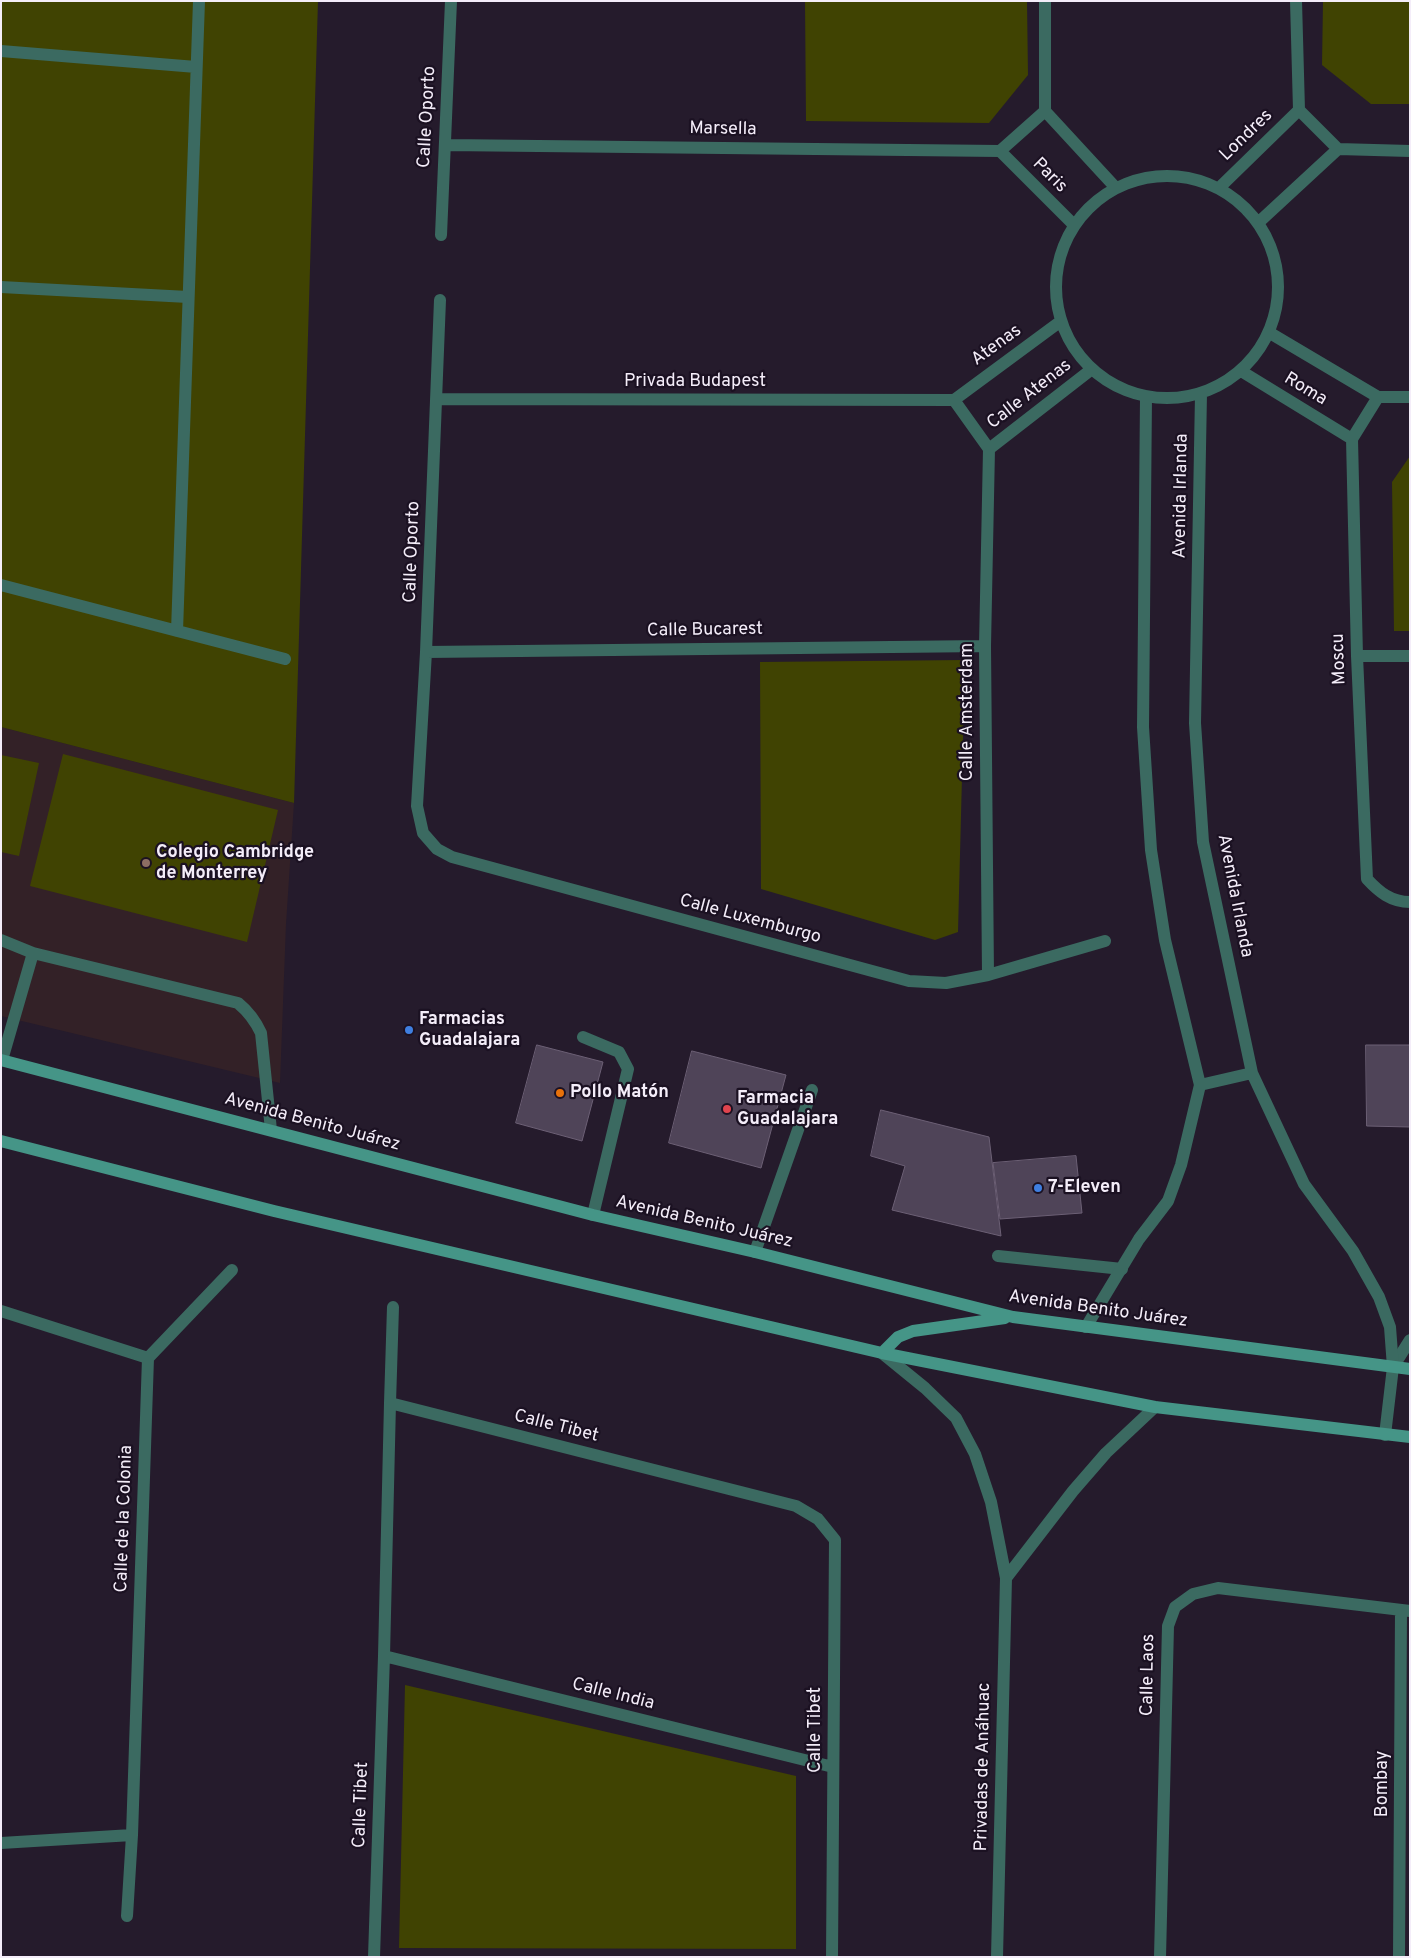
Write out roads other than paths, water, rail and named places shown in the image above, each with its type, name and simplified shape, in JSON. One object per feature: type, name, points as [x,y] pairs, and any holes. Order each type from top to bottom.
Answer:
[{"type":"main road","name":"Avenida Benito Juárez","points":[[2,1060],[594,1215],[755,1252],[1012,1316],[1410,1369]]},
{"type":"main road","points":[[1,1141],[284,1213],[882,1353],[1155,1407],[1410,1437]]},
{"type":"main road","points":[[882,1353],[898,1337],[913,1331],[1012,1316]]},
{"type":"street","points":[[177,631],[198,1]]},
{"type":"street","name":"Calle Oporto","points":[[441,236],[451,1]]},
{"type":"street","points":[[1045,1],[1045,111],[1116,188]]},
{"type":"street","points":[[1296,1],[1299,110],[1338,149]]},
{"type":"street","points":[[1,51],[196,67]]},
{"type":"street","name":"Londres","points":[[1218,188],[1299,110]]},
{"type":"street","points":[[1000,151],[1045,111]]},
{"type":"street","name":"Marsella","points":[[446,145],[1000,151]]},
{"type":"street","points":[[1259,222],[1338,149],[1410,150]]},
{"type":"street","name":"Paris","points":[[1000,151],[1074,225]]},
{"type":"street","points":[[1149,177],[1184,177],[1218,188],[1241,202],[1259,222],[1275,257],[1279,295],[1270,333],[1258,353],[1241,372],[1222,385],[1201,394],[1174,398],[1146,397],[1117,386],[1092,370],[1073,347],[1060,321],[1055,288],[1060,255],[1074,225],[1093,204],[1116,188],[1149,177]]},
{"type":"street","points":[[1,287],[188,297]]},
{"type":"street","name":"Calle Oporto","points":[[417,806],[426,652],[440,300]]},
{"type":"street","name":"Atenas","points":[[954,400],[1060,321]]},
{"type":"street","name":"Roma","points":[[1270,333],[1378,397]]},
{"type":"street","name":"Calle Atenas","points":[[989,449],[1092,370]]},
{"type":"street","name":"Roma","points":[[1241,372],[1352,439]]},
{"type":"street","name":"Avenida Irlanda","points":[[1201,394],[1195,723],[1203,832],[1252,1073],[1304,1184],[1353,1251],[1379,1297],[1390,1327],[1392,1367],[1385,1435]]},
{"type":"street","name":"Avenida Irlanda","points":[[1086,1327],[1140,1239],[1168,1201],[1181,1165],[1200,1085],[1165,940],[1151,850],[1143,727],[1146,397]]},
{"type":"street","points":[[1352,439],[1378,397],[1410,398]]},
{"type":"street","name":"Privada Budapest","points":[[436,399],[954,400]]},
{"type":"street","points":[[954,400],[989,449]]},
{"type":"street","name":"Moscu","points":[[1352,439],[1357,656],[1367,879],[1380,893],[1401,902],[1410,902]]},
{"type":"street","name":"Calle Amsterdam","points":[[988,974],[985,646],[989,449]]},
{"type":"street","points":[[1,585],[285,659]]},
{"type":"street","name":"Calle Bucarest","points":[[426,652],[985,646]]},
{"type":"street","points":[[1357,656],[1410,656]]},
{"type":"street","name":"Calle Luxemburgo","points":[[417,806],[423,833],[438,849],[452,857],[909,981],[946,983],[988,974],[1105,941]]},
{"type":"street","points":[[1,940],[33,953],[238,1003],[256,1020],[261,1034],[271,1130]]},
{"type":"street","points":[[2,1060],[33,953]]},
{"type":"street","points":[[583,1037],[619,1052],[628,1068],[594,1215]]},
{"type":"street","points":[[1200,1085],[1252,1073]]},
{"type":"street","points":[[755,1252],[812,1090]]},
{"type":"street","points":[[998,1256],[1122,1269]]},
{"type":"street","points":[[1,1311],[148,1358],[232,1270]]},
{"type":"street","points":[[390,1402],[393,1308]]},
{"type":"street","points":[[1392,1367],[1410,1340]]},
{"type":"street","name":"Privadas de Anáhuac","points":[[882,1353],[925,1388],[956,1418],[975,1454],[991,1502],[1006,1578],[997,1957]]},
{"type":"street","name":"Calle de la Colonia","points":[[127,1916],[132,1835],[148,1358]]},
{"type":"street","name":"Calle Tibet","points":[[374,1957],[390,1402],[796,1506],[818,1519],[835,1540],[832,1957]]},
{"type":"street","points":[[1006,1578],[1073,1491],[1106,1453],[1155,1407]]},
{"type":"street","name":"Calle Laos","points":[[1160,1957],[1168,1626],[1175,1607],[1193,1594],[1218,1588],[1406,1611]]},
{"type":"street","name":"Bombay","points":[[1400,1957],[1406,1611]]},
{"type":"street","name":"Calle India","points":[[384,1656],[833,1767]]},
{"type":"street","points":[[1,1843],[132,1835]]},
{"type":"place","name":"Colegio Cambridge de Monterrey","points":[[146,863]]},
{"type":"place","name":"Farmacias Guadalajara","points":[[409,1030]]},
{"type":"place","name":"Pollo Matón","points":[[560,1093]]},
{"type":"place","name":"Farmacia Guadalajara","points":[[727,1109]]},
{"type":"place","name":"7-Eleven","points":[[1038,1188]]}]
